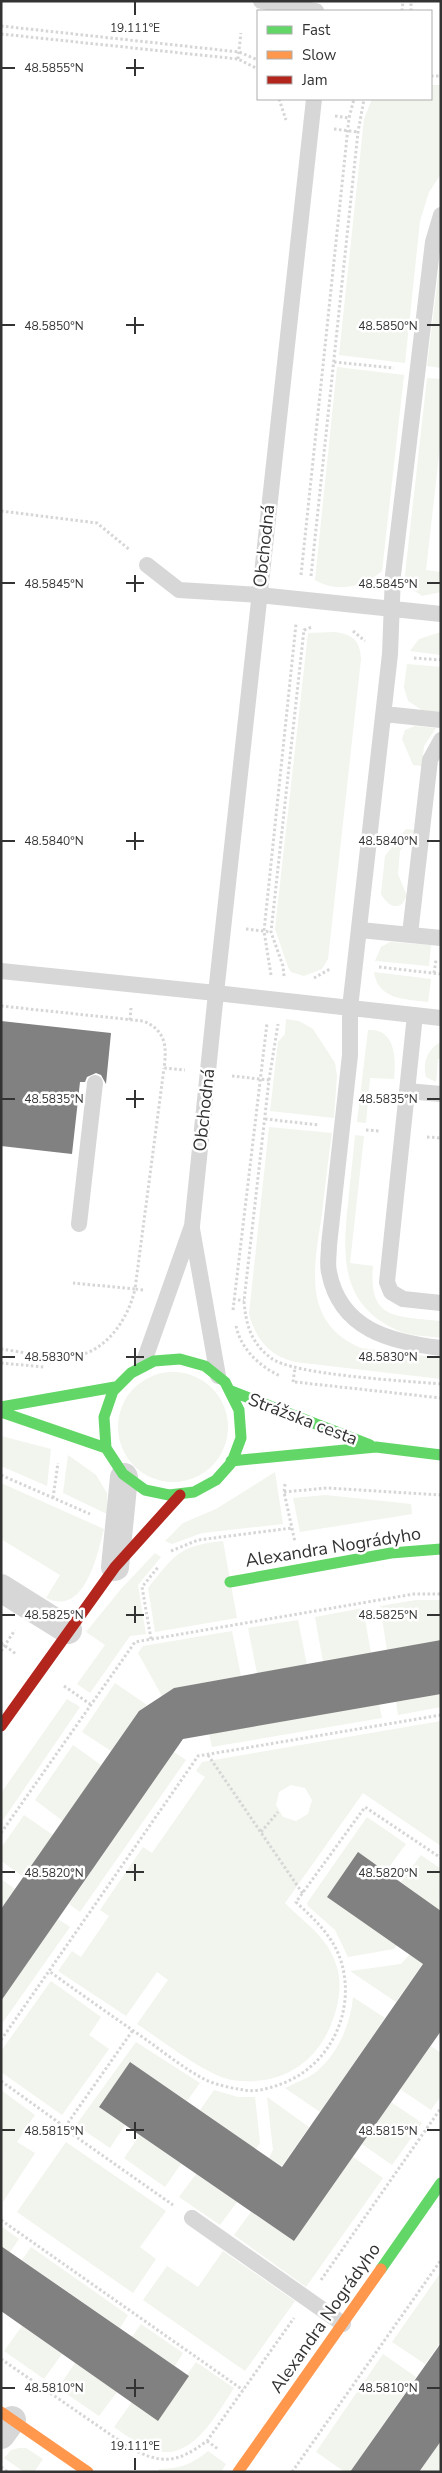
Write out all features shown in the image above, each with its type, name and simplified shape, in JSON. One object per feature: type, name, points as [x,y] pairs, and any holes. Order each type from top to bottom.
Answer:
[{"type":"street","name":"Strážska cesta","points":[[178,1358],[196,1362],[218,1376],[231,1391],[241,1421],[239,1442],[231,1462],[210,1485],[180,1496],[165,1496],[150,1493],[124,1477],[113,1464],[102,1432],[103,1417],[108,1401],[115,1387],[123,1378],[143,1364],[160,1359],[178,1358]]},
{"type":"street","points":[[1,1406],[115,1387]]},
{"type":"street","name":"Strážska cesta","points":[[231,1391],[376,1447]]},
{"type":"street","points":[[1,1412],[106,1448]]},
{"type":"street","name":"Strážska cesta","points":[[231,1462],[376,1447],[441,1455]]},
{"type":"street","points":[[115,1567],[124,1477]]},
{"type":"street","points":[[1,1726],[115,1567],[180,1496]]},
{"type":"street","name":"Alexandra Nográdyho","points":[[230,1582],[391,1553],[441,1549]]},
{"type":"street","points":[[1,1588],[68,1630]]},
{"type":"street","name":"Alexandra Nográdyho","points":[[238,2472],[441,2184]]},
{"type":"street","points":[[5,2422],[88,2472]]},
{"type":"lane","points":[[261,1],[310,10]]},
{"type":"lane","name":"Obchodná","points":[[143,1364],[192,1226],[314,100]]},
{"type":"lane","points":[[441,215],[433,242],[393,574],[390,654],[350,1008],[350,1055],[329,1245],[329,1272],[338,1296],[352,1317],[370,1331],[400,1342],[441,1348]]},
{"type":"lane","points":[[147,565],[179,590],[259,595],[441,614]]},
{"type":"lane","points":[[384,714],[441,720]]},
{"type":"lane","points":[[410,934],[430,760],[441,740]]},
{"type":"lane","points":[[360,930],[441,938]]},
{"type":"lane","points":[[1,971],[441,1018]]},
{"type":"lane","points":[[416,1015],[387,1282],[391,1292],[403,1299],[441,1303]]},
{"type":"lane","points":[[79,1224],[95,1083]]},
{"type":"lane","points":[[407,1091],[441,1094]]},
{"type":"lane","name":"Obchodná","points":[[192,1226],[218,1376]]},
{"type":"lane","points":[[192,2218],[343,2324]]},
{"type":"path","points":[[1,26],[239,52],[257,60]]},
{"type":"path","points":[[238,59],[241,33]]},
{"type":"path","points":[[1,34],[238,59],[257,68]]},
{"type":"path","points":[[279,100],[287,123]]},
{"type":"path","points":[[311,577],[358,132],[364,100]]},
{"type":"path","points":[[329,128],[358,132]]},
{"type":"path","points":[[334,362],[396,368]]},
{"type":"path","points":[[1,511],[97,523],[147,565]]},
{"type":"path","points":[[283,984],[283,966],[271,932],[306,624]]},
{"type":"path","points":[[304,630],[320,626]]},
{"type":"path","points":[[350,630],[363,638],[367,646]]},
{"type":"path","points":[[407,657],[441,660]]},
{"type":"path","points":[[307,980],[324,974],[333,966]]},
{"type":"path","points":[[373,967],[441,974]]},
{"type":"path","points":[[284,978],[292,979]]},
{"type":"path","points":[[1,1006],[144,1021],[156,1028],[162,1035],[166,1052],[135,1289],[126,1316],[108,1339],[89,1350],[70,1357],[1,1349]]},
{"type":"path","points":[[279,1018],[269,1080],[244,1301],[245,1319],[256,1344],[271,1358],[295,1368],[441,1384]]},
{"type":"path","points":[[164,1068],[187,1071]]},
{"type":"path","points":[[225,1075],[269,1080]]},
{"type":"path","points":[[206,1309],[233,1312],[261,1079]]},
{"type":"path","points":[[265,1118],[324,1125]]},
{"type":"path","points":[[364,1129],[388,1132]]},
{"type":"path","points":[[73,1282],[151,1291]]},
{"type":"path","points":[[234,1319],[238,1332],[252,1356],[262,1366],[293,1382],[441,1398]]},
{"type":"path","points":[[1,1363],[49,1368]]},
{"type":"path","points":[[53,1498],[58,1461]]},
{"type":"path","points":[[1,1475],[98,1518]]},
{"type":"path","points":[[164,1549],[170,1552],[198,1540],[292,1528],[284,1492],[326,1488],[441,1495]]},
{"type":"path","points":[[151,1639],[142,1587],[165,1559]]},
{"type":"path","points":[[1,1834],[135,1642],[414,1594],[441,1594]]},
{"type":"path","points":[[1,1643],[5,1646],[1,1651]]},
{"type":"path","points":[[57,1682],[90,1704]]},
{"type":"path","points":[[1,2040],[198,1756],[441,1715]]},
{"type":"path","points":[[208,1755],[303,1894]]},
{"type":"path","points":[[49,1972],[205,2079],[225,2086],[247,2090],[266,2089],[287,2082],[307,2072],[321,2059],[341,2024],[345,2003],[345,1979],[335,1945],[324,1928],[296,1902],[365,1807],[441,1858]]},
{"type":"path","points":[[261,1832],[278,1812]]},
{"type":"path","points":[[65,2127],[132,2030]]},
{"type":"path","points":[[1,2081],[72,2134],[192,2218]]},
{"type":"path","points":[[1,2359],[144,2456],[160,2460],[176,2459],[192,2452],[207,2441],[441,2108]]},
{"type":"path","points":[[1,2220],[243,2390]]},
{"type":"path","points":[[292,2472],[441,2260]]},
{"type":"path","points":[[1,2467],[8,2472]]},
{"type":"shaded area","points":[[432,85],[441,85],[441,174],[429,192],[420,221],[405,363],[339,355],[364,119],[372,100],[432,100]]},
{"type":"shaded area","points":[[441,252],[441,368],[427,366]]},
{"type":"shaded area","points":[[337,367],[404,375],[382,571],[367,581],[341,587],[323,584],[315,580]]},
{"type":"shaded area","points":[[427,378],[441,379],[441,437],[426,570],[441,572],[441,592],[422,596],[409,587],[405,575]]},
{"type":"shaded area","points":[[335,632],[351,637],[357,643],[361,659],[328,959],[322,969],[304,976],[291,972],[275,929],[308,633]]},
{"type":"shaded area","points":[[441,632],[441,655],[410,651],[419,639]]},
{"type":"shaded area","points":[[407,664],[441,667],[441,712],[422,710],[408,701],[404,687]]},
{"type":"shaded area","points":[[415,726],[436,728],[424,746],[422,766],[413,765],[402,739],[405,730]]},
{"type":"shaded area","points":[[406,829],[415,830],[400,851],[398,874],[407,896],[402,904],[392,906],[381,894],[385,856]]},
{"type":"shaded area","points":[[390,942],[431,945],[429,966],[375,961],[381,947]]},
{"type":"shaded area","points":[[374,972],[431,979],[428,1002],[402,999],[387,993],[381,988]]},
{"type":"shaded area","points":[[286,1019],[299,1021],[313,1029],[335,1063],[337,1076],[334,1118],[270,1111],[278,1042],[285,1034]]},
{"type":"shaded area","points":[[368,1030],[384,1034],[389,1039],[394,1054],[395,1071],[394,1079],[370,1078],[366,1123],[357,1122]]},
{"type":"shaded area","points":[[441,1042],[441,1059],[438,1059],[436,1082],[426,1077],[425,1066],[429,1052]]},
{"type":"shaded area","points":[[269,1127],[332,1133],[315,1273],[316,1291],[320,1308],[328,1324],[342,1337],[361,1348],[441,1358],[441,1379],[295,1362],[271,1351],[260,1339],[249,1314]]},
{"type":"shaded area","points":[[355,1135],[364,1136],[350,1263],[373,1266],[375,1297],[381,1306],[399,1316],[441,1321],[441,1338],[399,1331],[380,1321],[366,1308],[356,1294],[346,1261],[345,1243]]},
{"type":"shaded area","points":[[173,1372],[194,1376],[212,1388],[224,1406],[228,1427],[224,1448],[212,1466],[194,1478],[173,1482],[152,1478],[134,1466],[122,1448],[118,1427],[122,1406],[134,1388],[152,1376]]},
{"type":"shaded area","points":[[1,1436],[51,1449],[47,1486],[1,1466]]},
{"type":"shaded area","points":[[68,1455],[96,1475],[107,1493],[107,1514],[63,1493]]},
{"type":"shaded area","points":[[275,1472],[283,1524],[202,1533],[172,1544],[165,1541],[183,1523],[216,1509]]},
{"type":"shaded area","points":[[1,1483],[104,1529],[93,1567],[87,1580],[80,1591],[71,1599],[59,1602],[46,1598],[60,1575],[1,1539]]},
{"type":"shaded area","points":[[326,1495],[411,1504],[412,1514],[300,1532],[293,1498]]},
{"type":"shaded area","points":[[223,1541],[237,1618],[155,1632],[148,1588],[165,1567],[179,1554],[196,1546]]},
{"type":"shaded area","points":[[155,1553],[161,1557],[138,1585],[146,1634],[130,1636],[90,1693],[77,1684],[105,1645],[86,1632],[121,1589]]},
{"type":"shaded area","points":[[416,1600],[441,1600],[441,1640],[387,1650],[380,1606]]},
{"type":"shaded area","points":[[363,1608],[371,1653],[323,1662],[315,1617]]},
{"type":"shaded area","points":[[298,1620],[307,1665],[257,1673],[248,1628]]},
{"type":"shaded area","points":[[232,1631],[241,1676],[174,1688],[162,1696],[138,1653],[143,1646]]},
{"type":"shaded area","points":[[115,1683],[147,1705],[139,1711],[111,1751],[82,1732]]},
{"type":"shaded area","points":[[441,1694],[441,1707],[398,1715],[396,1702]]},
{"type":"shaded area","points":[[67,1699],[80,1707],[1,1823],[1,1793]]},
{"type":"shaded area","points":[[379,1704],[382,1718],[212,1747],[209,1734]]},
{"type":"shaded area","points":[[441,1721],[441,1846],[363,1793],[285,1903],[322,1938],[328,1947],[337,1967],[339,1993],[337,2007],[326,2035],[307,2060],[281,2076],[266,2080],[232,2080],[210,2072],[137,2024],[168,1980],[157,1972],[126,2016],[58,1971],[72,1951],[81,1957],[109,1916],[100,1910],[143,1847],[152,1853],[205,1777],[196,1771],[202,1762]],"holes":[[[291,1785],[305,1788],[312,1800],[308,1814],[296,1821],[283,1817],[276,1805],[279,1792]]]},
{"type":"shaded area","points":[[73,1745],[101,1765],[63,1821],[35,1800]]},
{"type":"shaded area","points":[[174,1752],[186,1760],[80,1912],[69,1904]]},
{"type":"shaded area","points":[[24,1815],[53,1835],[24,1877],[1,1861],[1,1848]]},
{"type":"shaded area","points":[[367,1817],[406,1844],[386,1871],[358,1853],[327,1897],[397,1945],[394,1949],[348,1957],[335,1930],[307,1903]]},
{"type":"shaded area","points":[[421,1855],[441,1869],[439,1910],[401,1882]]},
{"type":"shaded area","points":[[1,1879],[15,1889],[1,1909]]},
{"type":"shaded area","points":[[58,1919],[70,1927],[1,2025],[1,2001]]},
{"type":"shaded area","points":[[410,1954],[423,1963],[396,2002],[350,1971],[401,1964]]},
{"type":"shaded area","points":[[51,1981],[101,2017],[89,2035],[109,2049],[62,2115],[1,2072],[1,2051]]},
{"type":"shaded area","points":[[353,1997],[385,2018],[320,2112],[285,2088],[316,2072],[330,2057],[346,2028]]},
{"type":"shaded area","points":[[136,2042],[200,2083],[187,2101],[130,2062],[99,2107],[125,2125],[110,2148],[76,2125]]},
{"type":"shaded area","points":[[431,2046],[441,2053],[441,2096],[431,2110],[400,2089]]},
{"type":"shaded area","points":[[1,2090],[35,2115],[17,2142],[35,2153],[3,2202]]},
{"type":"shaded area","points":[[214,2090],[238,2097],[255,2097],[260,2143],[256,2149],[200,2110]]},
{"type":"shaded area","points":[[267,2097],[309,2127],[282,2166],[269,2158],[273,2150]]},
{"type":"shaded area","points":[[391,2102],[422,2123],[392,2165],[362,2144]]},
{"type":"shaded area","points":[[140,2135],[181,2164],[165,2187],[124,2158]]},
{"type":"shaded area","points":[[66,2142],[166,2211],[140,2247],[156,2259],[133,2293],[17,2212]]},
{"type":"shaded area","points":[[353,2157],[383,2178],[306,2287],[234,2235],[251,2212],[294,2241]]},
{"type":"shaded area","points":[[196,2174],[237,2202],[220,2225],[179,2197]]},
{"type":"shaded area","points":[[1,2226],[19,2239],[10,2252],[1,2246]]},
{"type":"shaded area","points":[[31,2247],[128,2315],[120,2328],[22,2260]]},
{"type":"shaded area","points":[[223,2251],[295,2301],[245,2371],[143,2300],[167,2266],[198,2287]]},
{"type":"shaded area","points":[[441,2272],[441,2342],[425,2364],[392,2342]]},
{"type":"shaded area","points":[[141,2324],[183,2353],[175,2366],[132,2337]]},
{"type":"shaded area","points":[[22,2326],[62,2354],[44,2379],[4,2351]]},
{"type":"shaded area","points":[[383,2354],[416,2377],[350,2472],[345,2472],[316,2452]]},
{"type":"shaded area","points":[[196,2362],[234,2388],[211,2422],[192,2443],[168,2452],[154,2450],[138,2443],[114,2427],[132,2402],[189,2376],[187,2375]]},
{"type":"shaded area","points":[[75,2363],[117,2392],[99,2416],[58,2388]]},
{"type":"shaded area","points":[[441,2441],[441,2472],[419,2472]]},
{"type":"shaded area","points":[[26,2448],[43,2459],[34,2472],[24,2472],[4,2458],[11,2450]]},
{"type":"shaded area","points":[[208,2451],[226,2464],[221,2472],[157,2472],[159,2469],[185,2465]]},
{"type":"building","points":[[1,1021],[111,1033],[106,1084],[101,1075],[96,1073],[87,1077],[85,1082],[80,1082],[72,1154],[1,1146]]},
{"type":"building","points":[[441,1640],[441,1694],[183,1739],[1,2001],[1,1909],[139,1711],[174,1688]]},
{"type":"building","points":[[358,1852],[441,1911],[441,2031],[294,2241],[99,2107],[130,2062],[282,2167],[423,1964],[327,1897]]},
{"type":"building","points":[[1,2246],[189,2376],[158,2421],[1,2311]]},
{"type":"building","points":[[441,2343],[441,2441],[419,2472],[350,2472]]},
{"type":"traffic: fast","points":[[1,1412],[106,1448],[123,1474],[145,1490],[169,1495],[194,1492],[216,1480],[232,1462],[241,1438],[239,1410],[225,1382],[205,1366],[180,1359],[154,1361],[131,1373],[113,1391],[104,1417],[106,1448]]},
{"type":"traffic: fast","points":[[1,1407],[115,1387]]},
{"type":"traffic: fast","points":[[231,1391],[370,1445]]},
{"type":"traffic: fast","points":[[231,1461],[376,1447],[441,1455]]},
{"type":"traffic: fast","points":[[230,1582],[391,1553],[441,1549]]},
{"type":"traffic: fast","points":[[381,2269],[441,2183]]},
{"type":"traffic: slow","points":[[238,2472],[381,2269]]},
{"type":"traffic: slow","points":[[1,2412],[88,2472]]},
{"type":"traffic: jam","points":[[1,1726],[115,1567],[180,1495]]}]
